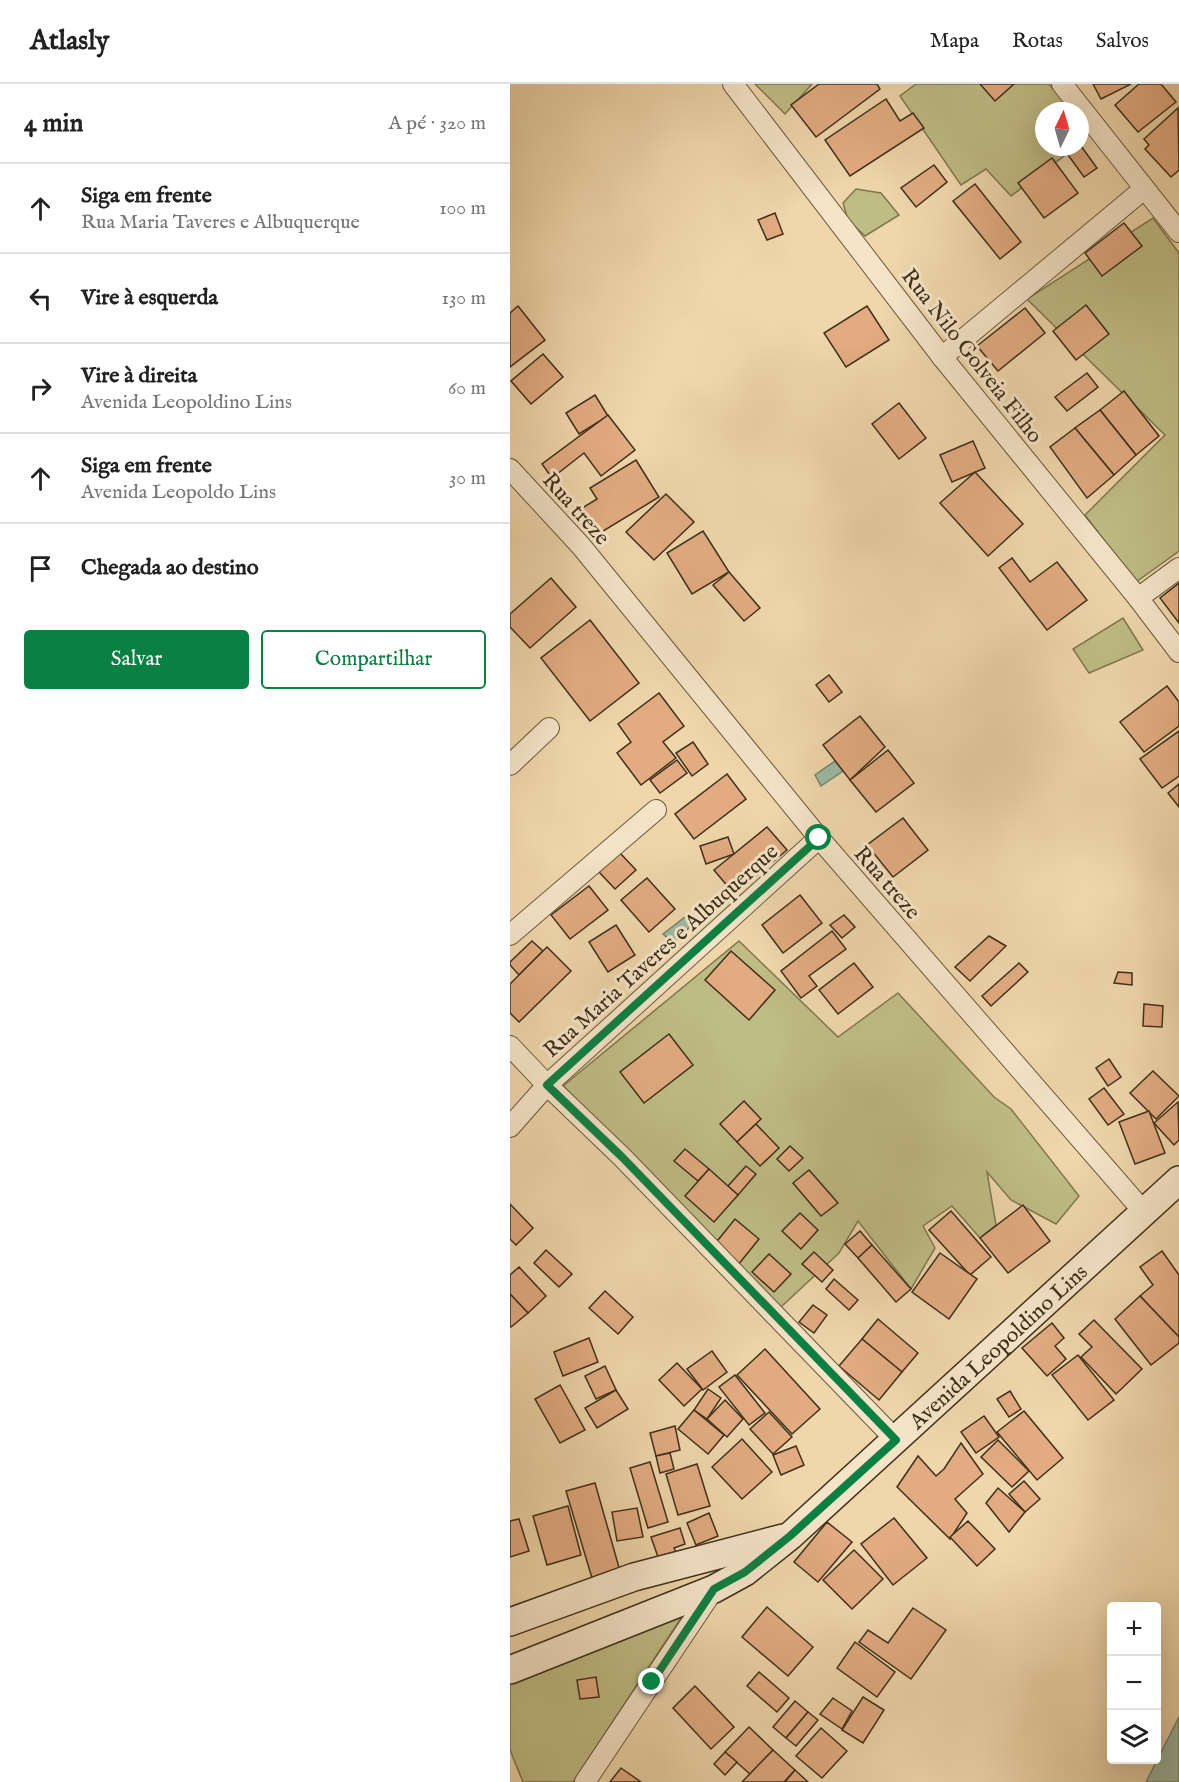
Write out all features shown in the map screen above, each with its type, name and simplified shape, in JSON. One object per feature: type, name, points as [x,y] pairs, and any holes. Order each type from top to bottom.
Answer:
[{"type":"main road","name":"Avenida Leopoldino Lins","points":[[521,1665],[714,1589],[745,1572],[790,1536],[1179,1180]]},
{"type":"main road","name":"Avenida Leopoldino Lins","points":[[513,1621],[634,1577],[790,1536]]},
{"type":"main road","points":[[513,1621],[521,1665]]},
{"type":"street","name":"Rua Nilo Golveia Filho","points":[[733,84],[942,357],[1138,598],[1179,652]]},
{"type":"street","points":[[1062,84],[1179,232]]},
{"type":"street","points":[[942,357],[1144,189]]},
{"type":"street","name":"Rua treze","points":[[510,470],[581,546],[819,838],[1143,1211]]},
{"type":"street","points":[[1138,598],[1179,568]]},
{"type":"street","points":[[510,765],[549,728]]},
{"type":"street","points":[[510,935],[656,810]]},
{"type":"street","name":"Rua Maria Taveres e Albuquerque","points":[[510,1126],[547,1085],[819,838]]},
{"type":"street","points":[[510,1046],[622,1157],[896,1440]]},
{"type":"street","points":[[585,1782],[714,1589]]},
{"type":"shaded area","points":[[755,84],[812,84],[785,114]]},
{"type":"shaded area","points":[[916,84],[1049,84],[1064,102],[1035,102],[1035,156],[1064,156],[1011,196],[986,169],[961,185],[900,96]]},
{"type":"shaded area","points":[[856,189],[881,193],[899,215],[865,236],[848,220],[843,203]]},
{"type":"shaded area","points":[[1153,218],[1179,253],[1179,551],[1136,582],[1085,515],[1165,435],[1027,299]]},
{"type":"shaded area","points":[[1123,618],[1143,650],[1089,673],[1073,649]]},
{"type":"shaded area","points":[[835,761],[843,771],[821,786],[815,775]]},
{"type":"shaded area","points":[[685,917],[693,924],[673,943],[663,934]]},
{"type":"shaded area","points":[[739,941],[838,1037],[898,993],[994,1097],[1011,1109],[1079,1196],[1056,1224],[1011,1200],[987,1172],[996,1225],[980,1238],[952,1206],[923,1226],[935,1248],[911,1289],[858,1221],[839,1253],[781,1307],[563,1086]]},
{"type":"shaded area","points":[[689,1606],[573,1782],[523,1782],[510,1750],[510,1671]]},
{"type":"shaded area","points":[[1179,1717],[1179,1782],[1146,1782],[1155,1764],[1161,1764],[1161,1752]]},
{"type":"building","points":[[819,84],[877,84],[880,89],[816,137],[791,105]]},
{"type":"building","points":[[980,84],[1014,84],[995,101]]},
{"type":"building","points":[[1093,84],[1131,84],[1101,99]]},
{"type":"building","points":[[1139,84],[1161,84],[1176,102],[1138,132],[1115,105]]},
{"type":"building","points":[[886,99],[900,121],[913,113],[924,128],[850,176],[825,140]]},
{"type":"building","points":[[1178,108],[1179,170],[1171,177],[1145,149],[1149,145],[1144,139]]},
{"type":"building","points":[[1069,156],[1088,156],[1097,168],[1084,177]]},
{"type":"building","points":[[1052,158],[1078,193],[1044,218],[1018,183]]},
{"type":"building","points":[[934,165],[947,182],[916,207],[901,188]]},
{"type":"building","points":[[975,184],[1021,242],[1000,259],[953,201]]},
{"type":"building","points":[[775,213],[783,234],[767,240],[758,220]]},
{"type":"building","points":[[1124,223],[1142,246],[1102,276],[1085,253]]},
{"type":"building","points":[[1086,305],[1109,334],[1076,360],[1053,331]]},
{"type":"building","points":[[518,306],[545,340],[510,367],[510,313]]},
{"type":"building","points":[[867,306],[889,340],[846,367],[824,333]]},
{"type":"building","points":[[1025,308],[1045,333],[998,371],[977,346]]},
{"type":"building","points":[[543,354],[563,377],[531,404],[511,381]]},
{"type":"building","points":[[1087,373],[1098,387],[1067,411],[1055,397]]},
{"type":"building","points":[[1124,391],[1159,436],[1136,455],[1100,410]]},
{"type":"building","points":[[595,395],[608,416],[579,434],[566,413]]},
{"type":"building","points":[[899,403],[926,438],[899,459],[872,424]]},
{"type":"building","points":[[1100,410],[1136,455],[1114,475],[1075,428]]},
{"type":"building","points":[[608,415],[635,450],[601,476],[584,453],[552,478],[542,464]]},
{"type":"building","points":[[1075,428],[1114,475],[1087,498],[1050,447]]},
{"type":"building","points":[[973,441],[985,468],[952,482],[940,455]]},
{"type":"building","points":[[636,460],[659,497],[595,536],[579,510],[597,499],[590,488]]},
{"type":"building","points":[[975,472],[1023,524],[988,556],[940,503]]},
{"type":"building","points":[[666,494],[694,522],[654,560],[626,532]]},
{"type":"building","points":[[703,531],[729,572],[692,594],[667,553]]},
{"type":"building","points":[[1012,558],[1030,582],[1057,562],[1087,600],[1047,630],[999,568]]},
{"type":"building","points":[[729,572],[760,608],[744,621],[713,585]]},
{"type":"building","points":[[551,578],[576,607],[530,648],[510,627],[510,614]]},
{"type":"building","points":[[1179,583],[1179,623],[1160,598]]},
{"type":"building","points":[[590,620],[639,683],[590,721],[541,658]]},
{"type":"building","points":[[829,675],[842,692],[829,702],[816,685]]},
{"type":"building","points":[[1167,686],[1179,702],[1179,726],[1144,752],[1120,722]]},
{"type":"building","points":[[659,693],[684,726],[663,742],[676,758],[641,785],[617,753],[631,742],[618,724]]},
{"type":"building","points":[[860,716],[885,747],[850,780],[823,745]]},
{"type":"building","points":[[1179,731],[1179,776],[1162,788],[1140,759]]},
{"type":"building","points":[[693,742],[708,764],[692,776],[676,753]]},
{"type":"building","points":[[888,750],[914,783],[876,812],[850,780]]},
{"type":"building","points":[[677,760],[687,773],[660,793],[650,780]]},
{"type":"building","points":[[727,774],[746,799],[694,839],[675,814]]},
{"type":"building","points":[[1179,784],[1179,807],[1168,793]]},
{"type":"building","points":[[903,818],[928,850],[893,877],[867,845]]},
{"type":"building","points":[[767,827],[787,850],[734,894],[714,870]]},
{"type":"building","points":[[728,837],[734,854],[706,864],[700,846]]},
{"type":"building","points":[[620,853],[636,870],[615,889],[599,872]]},
{"type":"building","points":[[647,878],[675,909],[649,932],[621,900]]},
{"type":"building","points":[[589,886],[608,910],[570,939],[551,915]]},
{"type":"building","points":[[800,895],[822,923],[783,953],[762,925]]},
{"type":"building","points":[[844,915],[855,927],[842,938],[830,925]]},
{"type":"building","points":[[616,925],[635,955],[608,972],[589,942]]},
{"type":"building","points":[[832,931],[846,949],[809,976],[817,986],[801,998],[781,971]]},
{"type":"building","points":[[989,936],[1006,946],[970,981],[955,967]]},
{"type":"building","points":[[532,941],[543,951],[519,975],[510,962]]},
{"type":"building","points":[[547,947],[571,971],[519,1022],[510,1013],[510,984]]},
{"type":"building","points":[[731,951],[775,990],[749,1020],[705,980]]},
{"type":"building","points":[[854,963],[873,987],[838,1014],[819,990]]},
{"type":"building","points":[[1019,963],[1028,972],[991,1006],[982,996]]},
{"type":"building","points":[[1118,972],[1132,973],[1132,985],[1114,983]]},
{"type":"building","points":[[1144,1004],[1163,1006],[1162,1027],[1143,1026]]},
{"type":"building","points":[[669,1034],[693,1065],[644,1103],[620,1072]]},
{"type":"building","points":[[1109,1059],[1121,1077],[1108,1086],[1096,1068]]},
{"type":"building","points":[[1153,1071],[1179,1096],[1156,1119],[1130,1093]]},
{"type":"building","points":[[1104,1088],[1124,1114],[1108,1125],[1089,1099]]},
{"type":"building","points":[[744,1101],[761,1119],[737,1142],[720,1124]]},
{"type":"building","points":[[1178,1102],[1179,1140],[1174,1145],[1154,1123]]},
{"type":"building","points":[[1149,1111],[1165,1153],[1135,1164],[1119,1122]]},
{"type":"building","points":[[756,1124],[779,1148],[760,1166],[737,1142]]},
{"type":"building","points":[[790,1146],[803,1158],[789,1171],[777,1159]]},
{"type":"building","points":[[685,1149],[709,1169],[698,1181],[674,1161]]},
{"type":"building","points":[[746,1166],[756,1174],[738,1195],[728,1186]]},
{"type":"building","points":[[709,1169],[738,1195],[714,1222],[685,1196]]},
{"type":"building","points":[[809,1170],[838,1203],[821,1216],[793,1183]]},
{"type":"building","points":[[510,1204],[533,1228],[516,1245],[510,1239]]},
{"type":"building","points":[[1023,1205],[1050,1241],[1008,1273],[980,1238]]},
{"type":"building","points":[[951,1211],[991,1257],[970,1275],[929,1230]]},
{"type":"building","points":[[800,1213],[818,1230],[801,1249],[782,1231]]},
{"type":"building","points":[[735,1219],[759,1239],[738,1265],[714,1245]]},
{"type":"building","points":[[860,1231],[872,1245],[858,1258],[845,1244]]},
{"type":"building","points":[[872,1245],[911,1289],[896,1302],[858,1258]]},
{"type":"building","points":[[546,1250],[572,1274],[559,1287],[534,1263]]},
{"type":"building","points":[[1162,1251],[1179,1275],[1179,1337],[1140,1296],[1153,1285],[1140,1267]]},
{"type":"building","points":[[814,1252],[833,1270],[822,1282],[802,1264]]},
{"type":"building","points":[[940,1253],[977,1279],[949,1319],[912,1292]]},
{"type":"building","points":[[769,1254],[791,1274],[774,1292],[752,1272]]},
{"type":"building","points":[[519,1267],[546,1296],[528,1313],[510,1294],[510,1275]]},
{"type":"building","points":[[834,1279],[858,1300],[849,1310],[826,1289]]},
{"type":"building","points":[[605,1291],[633,1317],[618,1334],[589,1308]]},
{"type":"building","points":[[510,1294],[528,1313],[511,1327],[510,1326]]},
{"type":"building","points":[[1140,1296],[1179,1337],[1179,1343],[1151,1365],[1115,1319]]},
{"type":"building","points":[[813,1305],[827,1315],[814,1333],[799,1322]]},
{"type":"building","points":[[878,1319],[918,1353],[902,1372],[862,1339]]},
{"type":"building","points":[[1094,1320],[1142,1369],[1116,1394],[1081,1357],[1092,1347],[1079,1334]]},
{"type":"building","points":[[1052,1323],[1064,1338],[1055,1346],[1066,1359],[1047,1376],[1022,1348]]},
{"type":"building","points":[[589,1338],[598,1362],[563,1376],[554,1352]]},
{"type":"building","points":[[862,1339],[902,1372],[879,1400],[839,1366]]},
{"type":"building","points":[[765,1349],[820,1409],[792,1434],[737,1375]]},
{"type":"building","points":[[712,1351],[727,1372],[703,1390],[687,1369]]},
{"type":"building","points":[[1078,1355],[1114,1400],[1088,1420],[1052,1375]]},
{"type":"building","points":[[677,1363],[702,1389],[684,1406],[659,1380]]},
{"type":"building","points":[[605,1366],[616,1390],[596,1399],[585,1376]]},
{"type":"building","points":[[735,1375],[765,1413],[749,1425],[719,1387]]},
{"type":"building","points":[[560,1385],[585,1430],[560,1443],[535,1399]]},
{"type":"building","points":[[708,1389],[721,1398],[707,1419],[694,1410]]},
{"type":"building","points":[[616,1390],[628,1409],[597,1428],[585,1408]]},
{"type":"building","points":[[1010,1391],[1021,1409],[1009,1417],[997,1399]]},
{"type":"building","points":[[725,1400],[743,1419],[727,1437],[707,1419]]},
{"type":"building","points":[[694,1410],[724,1435],[708,1454],[678,1429]]},
{"type":"building","points":[[1024,1411],[1063,1458],[1037,1480],[997,1432]]},
{"type":"building","points":[[769,1412],[792,1437],[773,1454],[750,1429]]},
{"type":"building","points":[[984,1416],[999,1437],[976,1453],[961,1432]]},
{"type":"building","points":[[675,1426],[680,1450],[656,1456],[650,1433]]},
{"type":"building","points":[[742,1439],[772,1472],[742,1499],[712,1467]]},
{"type":"building","points":[[998,1440],[1029,1471],[1012,1487],[981,1457]]},
{"type":"building","points":[[961,1443],[983,1474],[955,1499],[967,1513],[950,1539],[897,1487],[918,1456],[936,1476],[944,1469]]},
{"type":"building","points":[[796,1446],[804,1465],[781,1475],[773,1455]]},
{"type":"building","points":[[670,1453],[674,1469],[660,1473],[656,1456]]},
{"type":"building","points":[[650,1462],[668,1522],[648,1528],[630,1468]]},
{"type":"building","points":[[697,1464],[710,1506],[678,1515],[666,1474]]},
{"type":"building","points":[[1024,1481],[1040,1499],[1025,1512],[1009,1494]]},
{"type":"building","points":[[595,1483],[620,1571],[592,1578],[566,1491]]},
{"type":"building","points":[[998,1488],[1025,1512],[1009,1532],[986,1503]]},
{"type":"building","points":[[568,1506],[581,1555],[547,1565],[533,1516]]},
{"type":"building","points":[[637,1508],[643,1537],[617,1541],[612,1512]]},
{"type":"building","points":[[709,1513],[718,1536],[696,1545],[687,1523]]},
{"type":"building","points":[[894,1518],[927,1558],[893,1585],[861,1544]]},
{"type":"building","points":[[519,1519],[529,1551],[510,1557],[510,1521]]},
{"type":"building","points":[[968,1521],[995,1549],[977,1566],[950,1537]]},
{"type":"building","points":[[827,1522],[852,1542],[818,1582],[794,1562]]},
{"type":"building","points":[[680,1528],[685,1544],[674,1548],[676,1552],[658,1557],[651,1537]]},
{"type":"building","points":[[854,1550],[883,1579],[852,1609],[823,1580]]},
{"type":"building","points":[[767,1607],[813,1647],[788,1676],[742,1637]]},
{"type":"building","points":[[913,1608],[946,1630],[911,1679],[859,1642],[868,1630],[888,1643]]},
{"type":"building","points":[[855,1642],[895,1672],[877,1697],[837,1668]]},
{"type":"building","points":[[759,1672],[789,1698],[777,1712],[747,1686]]},
{"type":"building","points":[[596,1677],[599,1697],[580,1699],[577,1680]]},
{"type":"building","points":[[695,1686],[734,1727],[711,1749],[673,1708]]},
{"type":"building","points":[[863,1697],[884,1710],[863,1743],[842,1730]]},
{"type":"building","points":[[833,1698],[852,1711],[842,1729],[820,1714]]},
{"type":"building","points":[[795,1701],[808,1712],[786,1738],[773,1727]]},
{"type":"building","points":[[808,1712],[818,1720],[796,1746],[786,1738]]},
{"type":"building","points":[[749,1727],[773,1750],[750,1774],[725,1752]]},
{"type":"building","points":[[821,1728],[847,1751],[822,1778],[796,1756]]},
{"type":"building","points":[[773,1750],[795,1770],[784,1782],[742,1782]]},
{"type":"building","points":[[725,1752],[737,1762],[725,1775],[714,1764]]},
{"type":"building","points":[[621,1768],[641,1782],[610,1782]]},
{"type":"building","points":[[795,1770],[808,1782],[785,1782]]},
{"type":"route","points":[[652,1682],[714,1589],[745,1572],[790,1536],[896,1440],[622,1157],[547,1085],[819,838]]}]
